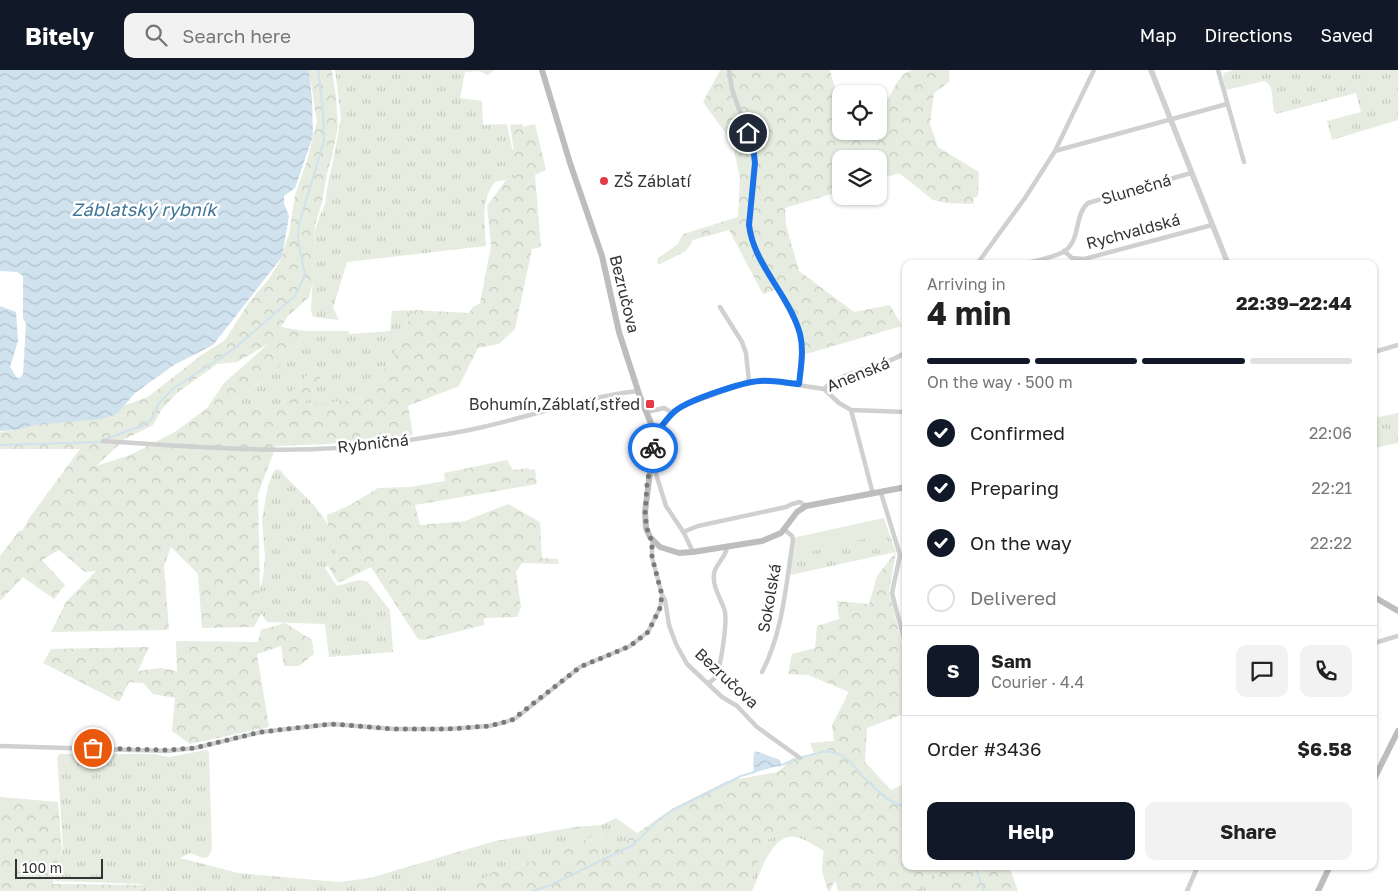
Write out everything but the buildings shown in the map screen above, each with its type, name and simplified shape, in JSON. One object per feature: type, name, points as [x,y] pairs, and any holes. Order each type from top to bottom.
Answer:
[{"type":"main road","name":"Bezručova","points":[[542,70],[599,249],[614,314],[638,390],[655,433]]},
{"type":"main road","points":[[652,541],[646,528],[646,503],[655,433]]},
{"type":"main road","points":[[806,506],[902,488]]},
{"type":"main road","name":"Sokolská","points":[[652,541],[669,551],[679,553],[727,547],[767,539],[785,530],[798,512],[806,506]]},
{"type":"main road","points":[[1377,599],[1398,611]]},
{"type":"main road","points":[[1377,773],[1398,731]]},
{"type":"main road","points":[[1318,891],[1328,870]]},
{"type":"street","points":[[729,70],[732,89],[755,155],[749,225],[752,241],[798,327],[802,345],[799,384]]},
{"type":"street","points":[[980,260],[1025,198],[1055,151],[1094,70]]},
{"type":"street","points":[[1151,70],[1226,260]]},
{"type":"street","points":[[1218,70],[1244,162]]},
{"type":"street","points":[[1055,151],[1227,104]]},
{"type":"street","name":"Slunečná","points":[[1064,251],[1073,242],[1080,213],[1088,203],[1192,173]]},
{"type":"street","name":"Rychvaldská","points":[[1064,251],[1072,258],[1084,259],[1212,224]]},
{"type":"street","points":[[1036,260],[1064,251]]},
{"type":"street","points":[[720,307],[742,342],[746,354],[750,382]]},
{"type":"street","points":[[1377,351],[1398,345]]},
{"type":"street","name":"Anenská","points":[[655,433],[673,413],[693,401],[750,382],[766,380],[824,389],[837,380],[902,354]]},
{"type":"street","points":[[824,389],[839,403],[851,410],[902,412]]},
{"type":"street","name":"Rybničná","points":[[103,441],[254,450],[324,448],[388,443],[482,427],[576,402],[638,390]]},
{"type":"street","points":[[646,412],[664,408],[673,413]]},
{"type":"street","points":[[851,410],[873,494]]},
{"type":"street","points":[[651,460],[666,506],[693,552]]},
{"type":"street","points":[[880,493],[900,555],[892,593],[902,632]]},
{"type":"street","points":[[683,532],[698,526],[786,507],[800,502],[806,506]]},
{"type":"street","name":"Sokolská","points":[[762,672],[772,653],[778,628],[793,540],[792,536],[785,530]]},
{"type":"street","name":"Bezručova","points":[[652,541],[652,557],[665,600],[669,625],[676,644],[687,664],[722,697],[737,706],[758,727],[800,758]]},
{"type":"street","points":[[709,683],[715,677],[718,670],[726,626],[725,612],[714,583],[714,574],[717,566],[726,554],[727,547]]},
{"type":"street","points":[[0,746],[167,750],[194,748],[261,732],[332,724],[394,729],[448,729],[499,724],[516,718],[580,667],[630,646],[648,632],[660,608],[662,595]]},
{"type":"street","points":[[1377,642],[1398,636]]},
{"type":"street","points":[[1187,891],[1196,870]]},
{"type":"green space","points":[[309,70],[332,70],[338,127],[322,202],[315,225],[313,281],[309,297],[288,316],[281,327],[304,331],[295,350],[287,360],[271,374],[228,402],[274,412],[315,367],[322,375],[305,403],[327,403],[359,399],[392,360],[413,310],[469,313],[473,307],[480,303],[491,246],[487,206],[506,180],[514,177],[510,125],[523,124],[523,127],[535,124],[546,170],[535,175],[541,247],[532,249],[515,329],[499,344],[478,348],[459,386],[408,406],[413,435],[328,444],[276,446],[258,494],[260,591],[258,598],[261,614],[254,627],[202,628],[198,574],[171,547],[164,566],[169,630],[51,632],[66,602],[96,571],[85,572],[59,550],[42,560],[65,585],[54,599],[23,577],[0,601],[0,556],[19,531],[22,531],[30,517],[80,449],[0,449],[0,432],[27,426],[117,414],[123,406],[148,397],[200,356],[225,340],[250,301],[268,280],[280,261],[289,234],[295,195],[307,161],[317,122]],"holes":[[[268,344],[224,383],[207,408],[175,432],[130,455],[96,466],[125,439],[153,425],[162,409],[177,393],[217,364],[237,362]]]},
{"type":"green space","points":[[335,70],[494,70],[488,75],[479,71],[465,72],[460,98],[482,101],[483,125],[507,124],[514,158],[514,178],[495,182],[487,196],[484,212],[486,246],[347,262],[333,308],[339,320],[313,317],[311,310],[315,232],[325,204],[341,118]]},
{"type":"green space","points":[[720,70],[830,70],[834,85],[832,85],[832,140],[887,140],[887,99],[902,76],[906,72],[913,70],[949,70],[950,81],[934,93],[930,124],[938,147],[979,172],[978,196],[973,198],[974,204],[946,203],[933,200],[899,173],[887,177],[887,150],[832,150],[832,194],[785,208],[786,225],[799,271],[854,312],[890,305],[902,326],[806,354],[801,327],[781,288],[763,294],[729,230],[693,240],[686,251],[658,265],[657,259],[678,244],[683,234],[738,217],[740,178],[732,142],[703,102]]},
{"type":"green space","points":[[1233,70],[1398,70],[1398,120],[1332,140],[1327,121],[1361,112],[1356,93],[1276,114],[1273,106],[1272,91],[1268,83],[1264,81],[1226,90],[1224,73]]},
{"type":"green space","points":[[413,310],[392,360],[359,399],[327,403],[304,403],[322,375],[315,367],[274,412],[227,402],[254,387],[280,367],[295,350],[304,331],[348,331],[350,334],[390,331],[392,311]]},
{"type":"green space","points":[[1398,413],[1398,443],[1377,447],[1377,417]]},
{"type":"green space","points":[[507,460],[513,470],[535,469],[537,484],[415,505],[420,525],[465,521],[508,504],[540,522],[542,558],[558,559],[559,564],[522,563],[516,572],[521,607],[517,617],[484,618],[484,625],[424,640],[418,639],[371,567],[338,583],[328,566],[336,560],[336,548],[328,527],[327,515],[350,505],[378,488],[409,487],[445,481],[444,473]]},
{"type":"green space","points":[[277,469],[306,496],[325,520],[333,536],[336,560],[325,568],[337,586],[358,580],[367,581],[390,610],[393,652],[329,657],[325,624],[267,622],[260,612],[258,598],[265,558],[262,519],[268,486],[274,471]]},
{"type":"green space","points":[[884,518],[889,533],[795,555],[797,537]]},
{"type":"green space","points":[[889,533],[896,552],[790,575],[794,538],[797,537],[795,554]]},
{"type":"green space","points":[[896,552],[889,591],[902,645],[902,715],[867,728],[865,762],[891,790],[902,785],[902,870],[928,870],[917,891],[838,891],[834,882],[830,891],[828,891],[822,871],[825,831],[802,828],[766,840],[747,891],[460,891],[499,869],[501,874],[602,833],[600,859],[673,808],[727,781],[778,772],[793,758],[814,753],[810,743],[834,741],[832,725],[849,692],[808,675],[788,674],[792,654],[815,648],[817,626],[839,619],[837,601],[869,604],[877,576]]},
{"type":"green space","points":[[285,623],[312,640],[314,654],[299,666],[284,666],[281,646],[257,654],[269,727],[190,744],[172,731],[175,698],[153,694],[143,683],[129,682],[119,702],[43,663],[51,649],[149,647],[138,671],[161,668],[177,671],[176,641],[258,642],[261,630]]},
{"type":"green space","points":[[206,750],[209,754],[212,850],[208,857],[203,858],[190,853],[180,858],[238,873],[339,882],[370,878],[495,841],[575,827],[601,825],[616,818],[637,833],[600,860],[602,833],[501,874],[499,869],[463,891],[141,891],[143,884],[55,881],[55,870],[63,849],[57,757],[60,754],[154,754],[169,757]]},
{"type":"green space","points":[[0,797],[58,802],[62,850],[55,870],[53,884],[144,885],[141,891],[0,891]]},
{"type":"green space","points":[[814,827],[825,830],[824,851],[796,837],[788,837],[780,841],[768,856],[752,891],[747,891],[766,840],[794,829]]},
{"type":"green space","points":[[928,870],[933,870],[939,891],[917,891]]},
{"type":"green space","points":[[933,870],[1010,870],[1018,891],[939,891]]},
{"type":"water","name":"Záblatský rybník","points":[[0,70],[309,70],[313,136],[295,188],[284,196],[284,204],[289,216],[282,257],[213,345],[174,365],[135,393],[117,414],[101,419],[35,425],[15,430],[0,431],[0,306],[16,312],[18,341],[10,367],[17,378],[20,378],[23,374],[26,324],[23,318],[23,276],[17,272],[0,271]]},
{"type":"water","points":[[756,751],[780,760],[781,765],[753,773]]},
{"type":"waterway","points":[[106,439],[144,425],[151,420],[159,403],[174,388],[235,348],[295,296],[305,275],[298,239],[299,224],[324,141],[323,111],[318,70]]},
{"type":"waterway","points":[[0,445],[102,442]]},
{"type":"waterway","points":[[779,766],[798,758],[827,751],[839,754],[851,762],[862,776],[887,799],[902,806]]},
{"type":"waterway","points":[[754,766],[755,753],[757,753]]},
{"type":"waterway","points":[[533,891],[551,885],[633,845],[656,822],[673,810],[741,776],[755,772]]},
{"type":"waterway","points":[[976,870],[984,891]]},
{"type":"way so far","points":[[93,748],[167,750],[194,748],[261,732],[332,724],[394,729],[448,729],[489,726],[516,718],[580,667],[630,646],[648,632],[660,608],[662,595],[652,557],[652,541],[646,528],[645,516],[647,485],[653,448]]},
{"type":"place","name":"ZŠ Záblatí","points":[[604,181]]},
{"type":"place","name":"Bohumín,Záblatí,střed","points":[[650,404]]},
{"type":"route","points":[[653,448],[655,433],[673,413],[693,401],[755,381],[766,380],[799,384],[802,345],[798,327],[755,250],[750,233],[749,225],[755,155],[748,133]]}]
